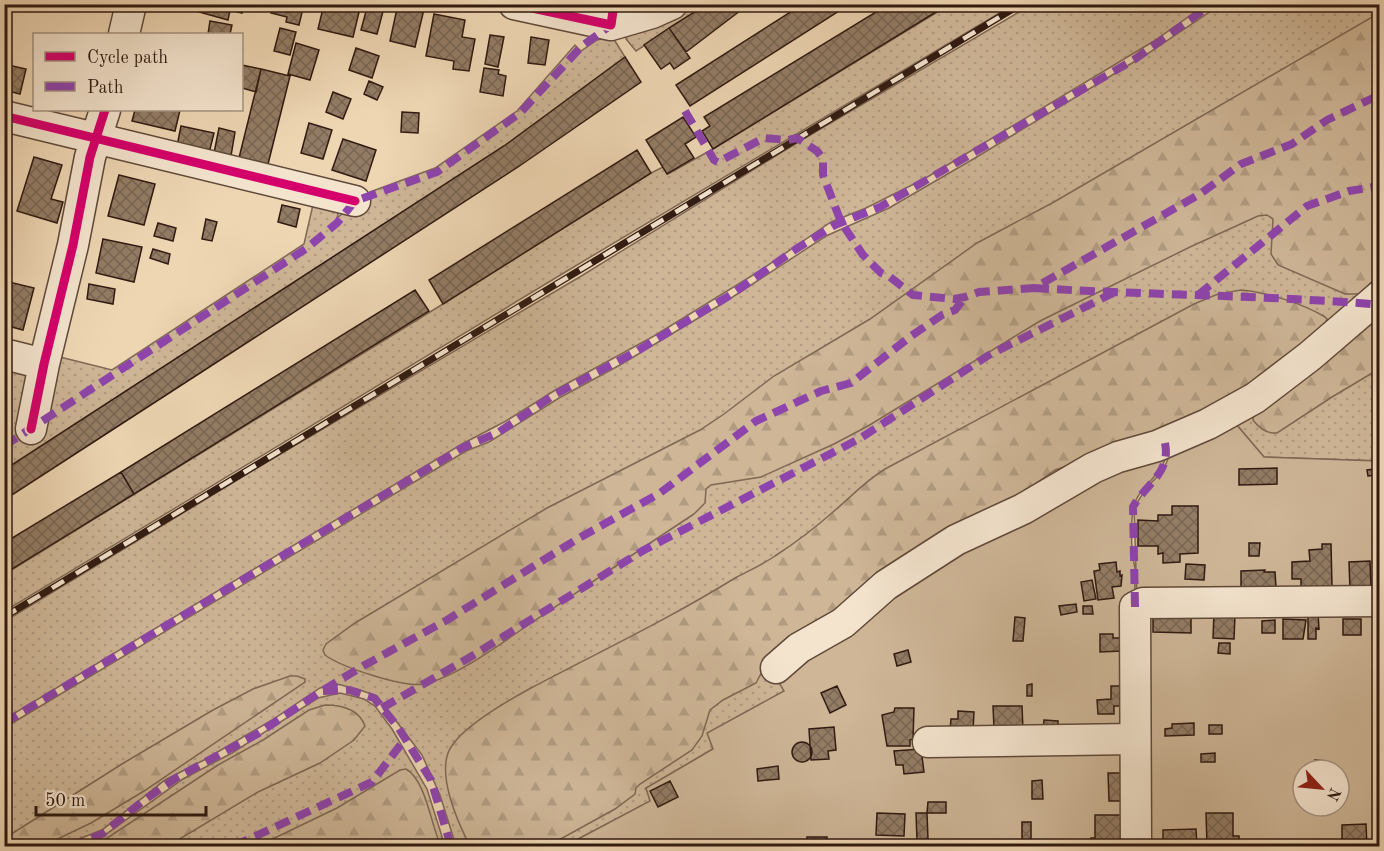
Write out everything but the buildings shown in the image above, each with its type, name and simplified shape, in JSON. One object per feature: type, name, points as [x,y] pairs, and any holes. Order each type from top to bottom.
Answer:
[{"type":"street","points":[[124,33],[131,4]]},
{"type":"street","points":[[514,4],[612,15],[652,13],[672,4]]},
{"type":"street","points":[[31,429],[73,245],[90,157],[105,111]]},
{"type":"street","points":[[4,116],[355,201]]},
{"type":"street","points":[[776,668],[799,648],[843,623],[886,585],[956,540],[1023,510],[1093,468],[1118,457],[1166,443],[1208,424],[1255,398],[1310,356],[1380,296]]},
{"type":"street","points":[[4,354],[44,364]]},
{"type":"street","points":[[1136,846],[1135,607],[1143,603],[1380,601]]},
{"type":"street","points":[[928,742],[1135,739]]},
{"type":"green space","points":[[681,5],[707,5],[636,51],[626,39],[627,32]]},
{"type":"green space","points":[[949,5],[1013,5],[577,265],[5,611],[5,574],[651,173],[663,167],[668,174],[713,149]]},
{"type":"green space","points":[[1031,5],[1205,5],[1154,41],[924,179],[866,208],[831,222],[758,272],[654,336],[462,444],[5,719],[5,621],[272,459],[583,275],[800,141]]},
{"type":"green space","points":[[1220,5],[1379,5],[1379,283],[1375,289],[901,627],[708,733],[713,749],[646,788],[651,801],[565,846],[456,846],[440,795],[422,755],[377,696],[337,684],[320,688],[272,720],[165,780],[102,830],[61,846],[5,846],[4,728],[466,451],[489,442],[559,398],[620,365],[725,302],[826,236],[889,208],[975,158],[1147,54]]},
{"type":"green space","points":[[1379,13],[1379,275],[1359,294],[1345,294],[1278,265],[1271,254],[1273,219],[1267,215],[1258,216],[1040,321],[868,426],[834,444],[761,477],[711,485],[706,489],[705,503],[694,514],[494,649],[451,674],[424,684],[402,683],[358,671],[325,655],[323,650],[326,644],[355,623],[547,508],[700,430],[774,376],[870,319],[977,243],[1054,202]]},
{"type":"green space","points":[[606,38],[615,41],[625,57],[504,146],[5,470],[5,360],[52,355],[112,370],[304,244],[315,196],[339,211],[337,218],[370,192],[435,168],[517,111],[575,45],[581,51],[597,40]]},
{"type":"green space","points":[[1241,290],[1284,299],[1327,319],[1324,326],[1282,363],[1188,426],[1055,470],[1021,494],[774,649],[756,683],[723,700],[710,710],[702,736],[692,750],[640,784],[635,794],[615,809],[548,846],[470,846],[454,811],[446,770],[451,747],[476,722],[531,688],[659,621],[770,559],[812,530],[864,484],[885,469],[1194,304],[1218,294]]},
{"type":"green space","points":[[1379,300],[1379,461],[1264,457],[1230,417]]},
{"type":"green space","points":[[1379,305],[1379,369],[1277,433],[1258,426],[1253,420],[1254,414]]},
{"type":"green space","points":[[1230,417],[1264,457],[1379,461],[1379,597],[1137,600],[1134,507],[1148,486],[1162,472],[1169,457]]},
{"type":"green space","points":[[1167,455],[1157,474],[1137,498],[1132,522],[1132,552],[1135,568],[1133,846],[565,846],[650,801],[646,788],[713,749],[707,733],[784,691],[774,674],[887,593],[1095,473]]},
{"type":"green space","points":[[1379,605],[1379,846],[1139,846],[1137,609]]},
{"type":"green space","points":[[290,676],[305,679],[305,682],[144,791],[91,823],[43,846],[5,846],[5,838],[122,764],[253,689]]},
{"type":"green space","points":[[340,693],[364,699],[375,706],[392,729],[427,789],[445,846],[83,846],[95,842],[183,779],[232,753],[318,698]]},
{"type":"green space","points":[[325,705],[349,709],[359,716],[365,726],[354,740],[320,763],[258,792],[168,846],[95,846],[218,765],[263,740],[309,710]]},
{"type":"green space","points":[[406,769],[413,775],[423,793],[441,846],[258,846],[337,808],[400,770]]},
{"type":"railway","points":[[4,617],[1021,4]]},
{"type":"marked path","points":[[4,723],[462,448],[499,432],[554,395],[637,351],[732,294],[835,225],[880,207],[1135,59],[1212,4]]},
{"type":"marked path","points":[[4,446],[307,248],[337,223],[355,201],[437,172],[520,113],[582,46],[611,25]]},
{"type":"marked path","points":[[685,111],[714,160],[718,162],[764,138],[788,140],[797,138],[817,151],[823,159],[823,175],[841,222],[863,255],[881,273],[890,277],[913,295],[954,299],[979,292],[1034,288],[1200,194],[1241,164],[1292,144],[1327,120],[1373,98],[1380,92]]},
{"type":"marked path","points":[[1198,295],[1307,206],[1349,191],[1374,187],[1380,182]]},
{"type":"marked path","points":[[1034,288],[1371,304]]},
{"type":"marked path","points":[[382,708],[467,659],[644,550],[859,439],[989,355],[1113,293]]},
{"type":"marked path","points":[[70,846],[102,834],[176,778],[259,733],[363,666],[447,620],[579,538],[660,493],[756,421],[821,391],[851,383],[911,336],[942,315],[955,310],[965,297]]},
{"type":"marked path","points":[[1135,607],[1133,507],[1161,471],[1166,454],[1165,443]]},
{"type":"marked path","points":[[323,691],[349,690],[374,698],[398,727],[431,780],[451,846]]},
{"type":"marked path","points":[[234,846],[372,782],[405,739]]},
{"type":"cycle path","points":[[514,4],[611,25],[614,4]]},
{"type":"cycle path","points":[[31,429],[73,245],[90,157],[105,111]]},
{"type":"cycle path","points":[[4,116],[355,201]]}]
